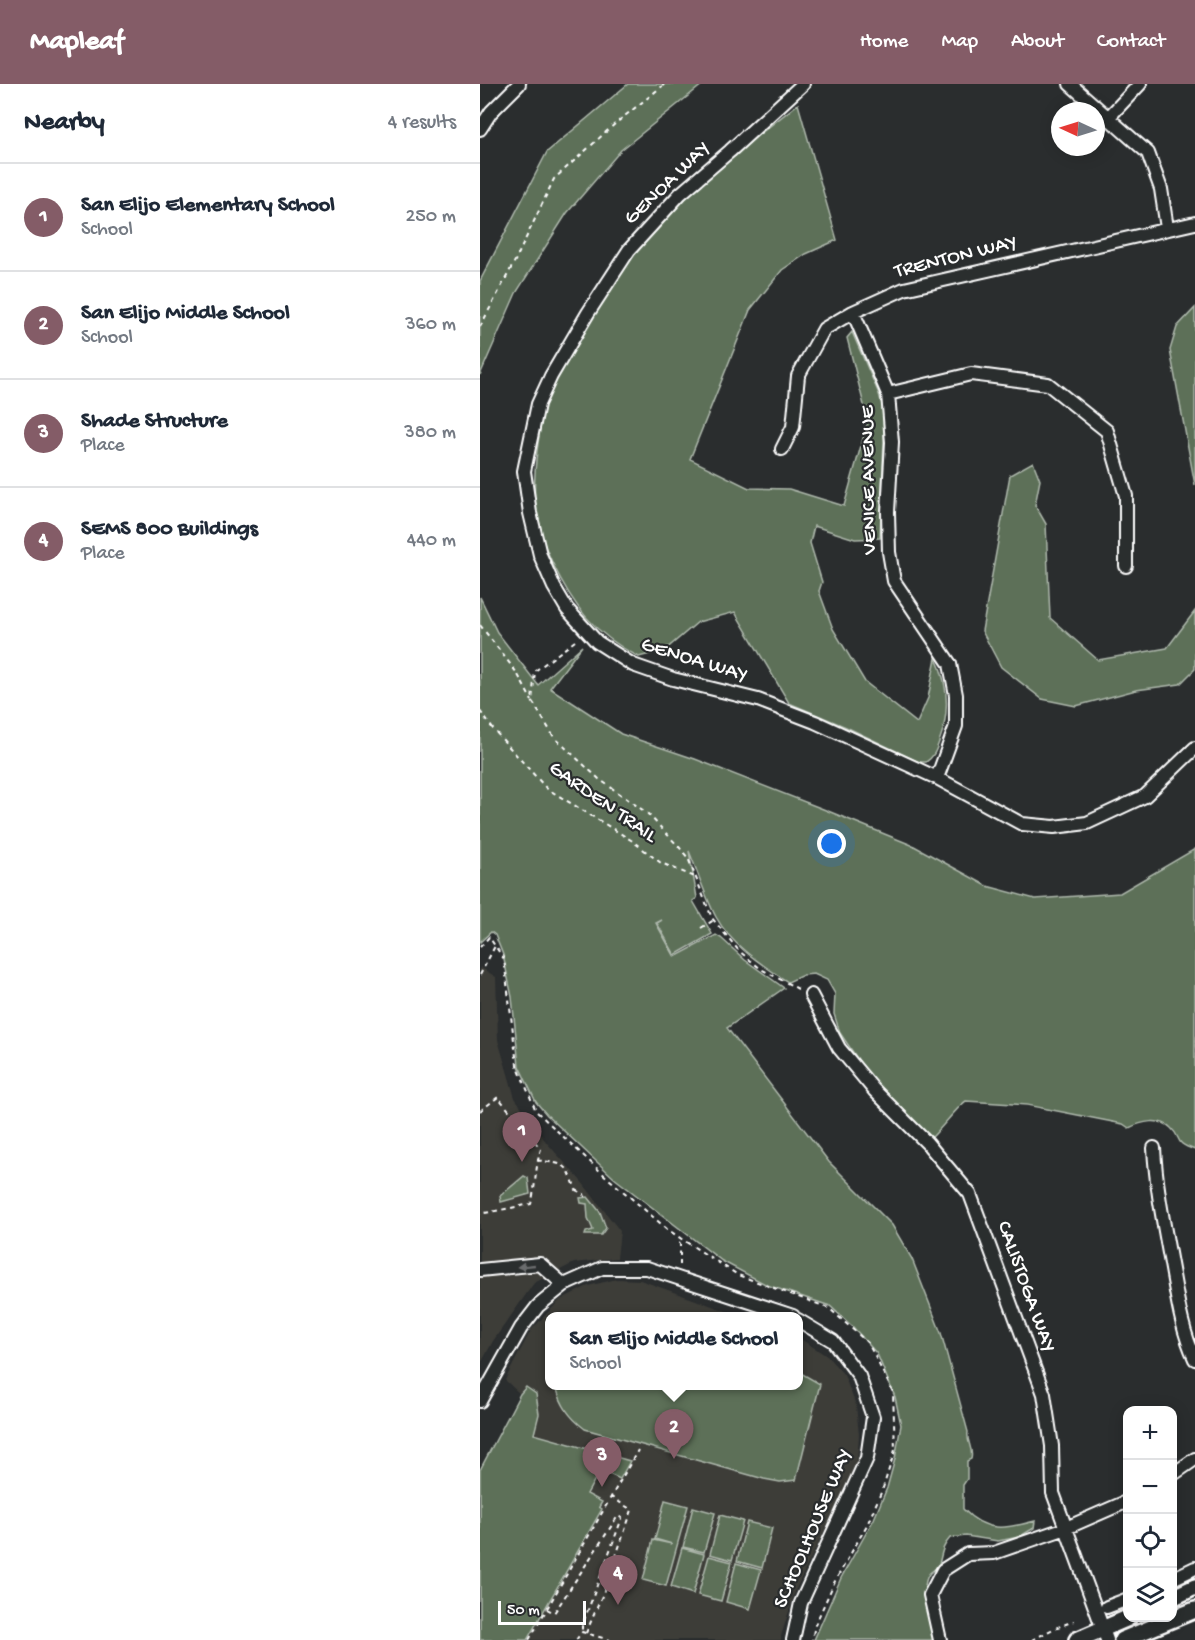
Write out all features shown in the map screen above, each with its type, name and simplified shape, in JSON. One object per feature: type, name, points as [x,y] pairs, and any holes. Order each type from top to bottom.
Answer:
[{"type":"main road","points":[[1177,1596],[1195,1587]]},
{"type":"main road","points":[[1122,1640],[1195,1610]]},
{"type":"main road","points":[[1077,1640],[1105,1634],[1123,1621]]},
{"type":"street","points":[[480,129],[491,112],[519,84]]},
{"type":"street","name":"GENOA WAY","points":[[803,84],[680,194],[629,250],[551,376],[538,404],[524,471],[530,513],[540,555],[554,587],[567,609],[597,642],[633,665],[673,679],[758,700],[815,723],[937,778],[1022,824],[1054,827],[1087,823],[1145,796],[1195,748]]},
{"type":"street","points":[[1070,84],[1148,153],[1161,189],[1167,228]]},
{"type":"street","points":[[1108,118],[1140,84]]},
{"type":"street","name":"TRENTON WAY","points":[[782,449],[793,427],[798,376],[824,329],[853,312],[904,289],[1195,223]]},
{"type":"street","name":"VENICE AVENUE","points":[[853,312],[888,393],[892,442],[888,512],[889,552],[894,581],[950,664],[956,695],[956,726],[937,778]]},
{"type":"street","points":[[888,393],[970,374],[1048,384],[1107,431],[1126,496],[1126,566]]},
{"type":"street","name":"CALISTOGA WAY","points":[[811,995],[846,1057],[874,1090],[927,1143],[970,1194],[1044,1394],[1052,1446],[1053,1493],[1105,1634]]},
{"type":"street","points":[[1154,1148],[1156,1184],[1185,1338],[1195,1359]]},
{"type":"street","points":[[480,1270],[540,1264],[564,1285]]},
{"type":"street","points":[[480,1401],[521,1328],[538,1306],[564,1285],[602,1268],[647,1268],[778,1312]]},
{"type":"street","name":"SCHOOLHOUSE WAY","points":[[793,1640],[801,1603],[867,1458],[873,1417],[859,1376],[833,1341],[803,1323]]},
{"type":"street","points":[[1177,1472],[1195,1459]]},
{"type":"street","points":[[940,1640],[930,1595],[943,1570],[968,1554],[994,1553],[1066,1528],[1123,1503]]},
{"type":"street","points":[[1177,1577],[1195,1568]]},
{"type":"street","points":[[1107,1607],[1123,1601]]},
{"type":"path","points":[[480,327],[554,179],[616,123],[664,84]]},
{"type":"path","points":[[480,625],[517,673],[554,736],[599,779],[647,813],[680,848],[688,858],[714,920],[739,951],[761,969],[789,986]]},
{"type":"path","points":[[532,701],[535,671],[575,641]]},
{"type":"path","name":"GARDEN TRAIL","points":[[480,711],[493,729],[546,788],[631,840],[661,863],[695,877]]},
{"type":"path","points":[[701,928],[714,920]]},
{"type":"path","points":[[480,975],[495,946]]},
{"type":"path","points":[[480,1110],[498,1096],[541,1149],[537,1160],[535,1189],[531,1204],[480,1214]]},
{"type":"path","points":[[537,1160],[559,1163],[566,1168],[576,1190],[585,1197]]},
{"type":"path","points":[[678,1279],[680,1238]]},
{"type":"path","points":[[529,1640],[638,1450]]},
{"type":"path","points":[[586,1633],[602,1596],[632,1510],[611,1497]]},
{"type":"path","points":[[547,1609],[554,1614],[618,1516],[622,1518],[582,1626],[582,1632],[576,1640]]},
{"type":"path","points":[[1032,1640],[1074,1621]]},
{"type":"path","points":[[582,1632],[610,1640]]},
{"type":"shaded area","points":[[480,967],[496,977],[498,1040],[515,1098],[546,1142],[581,1181],[620,1231],[617,1258],[574,1263],[534,1283],[493,1341],[480,1365]]},
{"type":"shaded area","points":[[617,1279],[640,1280],[729,1312],[548,1312],[560,1300],[588,1286]]},
{"type":"shaded area","points":[[545,1316],[545,1390],[803,1390],[803,1341],[827,1356],[844,1375],[856,1405],[859,1435],[857,1464],[796,1589],[781,1640],[480,1640],[480,1480],[521,1395],[505,1380],[531,1330]]},
{"type":"green space","points":[[628,84],[703,84],[621,150],[567,213],[516,293],[480,375],[480,281],[547,152]]},
{"type":"green space","points":[[798,104],[837,240],[806,254],[782,270],[750,310],[690,459],[749,488],[789,489],[844,506],[868,421],[847,338],[852,332],[883,408],[880,538],[855,539],[814,526],[810,543],[822,582],[819,591],[833,629],[865,682],[917,723],[928,698],[936,658],[946,689],[945,721],[937,748],[926,762],[919,762],[789,703],[735,612],[698,622],[665,650],[639,657],[623,648],[609,639],[586,617],[568,592],[546,548],[538,521],[535,466],[544,408],[555,380],[598,309],[634,255],[677,206],[721,166]]},
{"type":"green space","points":[[1195,308],[1195,485],[1170,350],[1177,327]]},
{"type":"green space","points":[[1033,462],[1040,480],[1035,505],[1046,524],[1050,618],[1098,660],[1167,648],[1195,611],[1195,669],[1180,684],[1136,690],[1076,706],[1042,699],[1001,667],[982,631],[1010,475]]},
{"type":"green space","points":[[480,597],[497,632],[538,685],[582,646],[550,688],[621,734],[695,759],[914,846],[987,886],[1035,899],[1120,893],[1195,849],[1195,1150],[1183,1145],[1171,1128],[1161,1123],[1145,1122],[1129,1128],[1123,1124],[1027,1105],[966,1101],[931,1138],[867,1073],[840,1033],[834,1014],[835,994],[827,980],[814,974],[803,975],[788,982],[748,954],[730,937],[712,909],[689,851],[697,898],[693,901],[712,934],[675,955],[657,923],[662,920],[656,923],[675,957],[716,935],[745,960],[784,988],[727,1028],[829,1162],[892,1225],[912,1259],[941,1333],[968,1432],[972,1455],[967,1461],[967,1479],[963,1485],[963,1509],[980,1522],[996,1527],[1035,1521],[1034,1528],[1019,1537],[998,1541],[966,1536],[950,1538],[944,1547],[938,1566],[929,1574],[926,1581],[926,1607],[936,1640],[814,1640],[841,1578],[874,1519],[887,1488],[895,1459],[901,1425],[895,1397],[877,1354],[830,1306],[767,1285],[722,1261],[614,1178],[547,1115],[536,1102],[519,1066],[512,997],[503,955],[495,935],[491,932],[480,942]]},
{"type":"green space","points":[[524,1176],[528,1178],[530,1194],[501,1202],[500,1196]]},
{"type":"green space","points":[[588,1197],[600,1212],[606,1228],[601,1235],[585,1235],[586,1232],[593,1230],[588,1218],[587,1204],[581,1203],[580,1198]]},
{"type":"green space","points":[[803,1374],[820,1384],[796,1480],[780,1482],[585,1429],[574,1420],[560,1399],[557,1390],[803,1390]]},
{"type":"green space","points":[[526,1387],[536,1394],[539,1414],[534,1434],[630,1461],[620,1479],[600,1470],[587,1494],[602,1502],[599,1507],[602,1509],[527,1640],[480,1640],[480,1470],[520,1394]]},
{"type":"green space","points":[[665,1500],[688,1506],[666,1586],[643,1580],[653,1540],[672,1544],[655,1539]]},
{"type":"green space","points":[[693,1507],[715,1513],[704,1552],[683,1547]]},
{"type":"green space","points":[[720,1515],[743,1521],[732,1560],[710,1554]]},
{"type":"green space","points":[[747,1522],[772,1528],[762,1568],[737,1561]]},
{"type":"green space","points":[[682,1548],[704,1554],[693,1594],[671,1587]]},
{"type":"green space","points":[[709,1556],[732,1562],[721,1601],[698,1595]]},
{"type":"green space","points":[[736,1563],[761,1570],[750,1609],[726,1602]]},
{"type":"place","name":"San Elijo Elementary School","points":[[522,1162]]},
{"type":"place","name":"San Elijo Middle School","points":[[674,1459]]},
{"type":"place","name":"Shade Structure","points":[[602,1487]]},
{"type":"place","name":"SEMS 800 Buildings","points":[[618,1605]]}]
